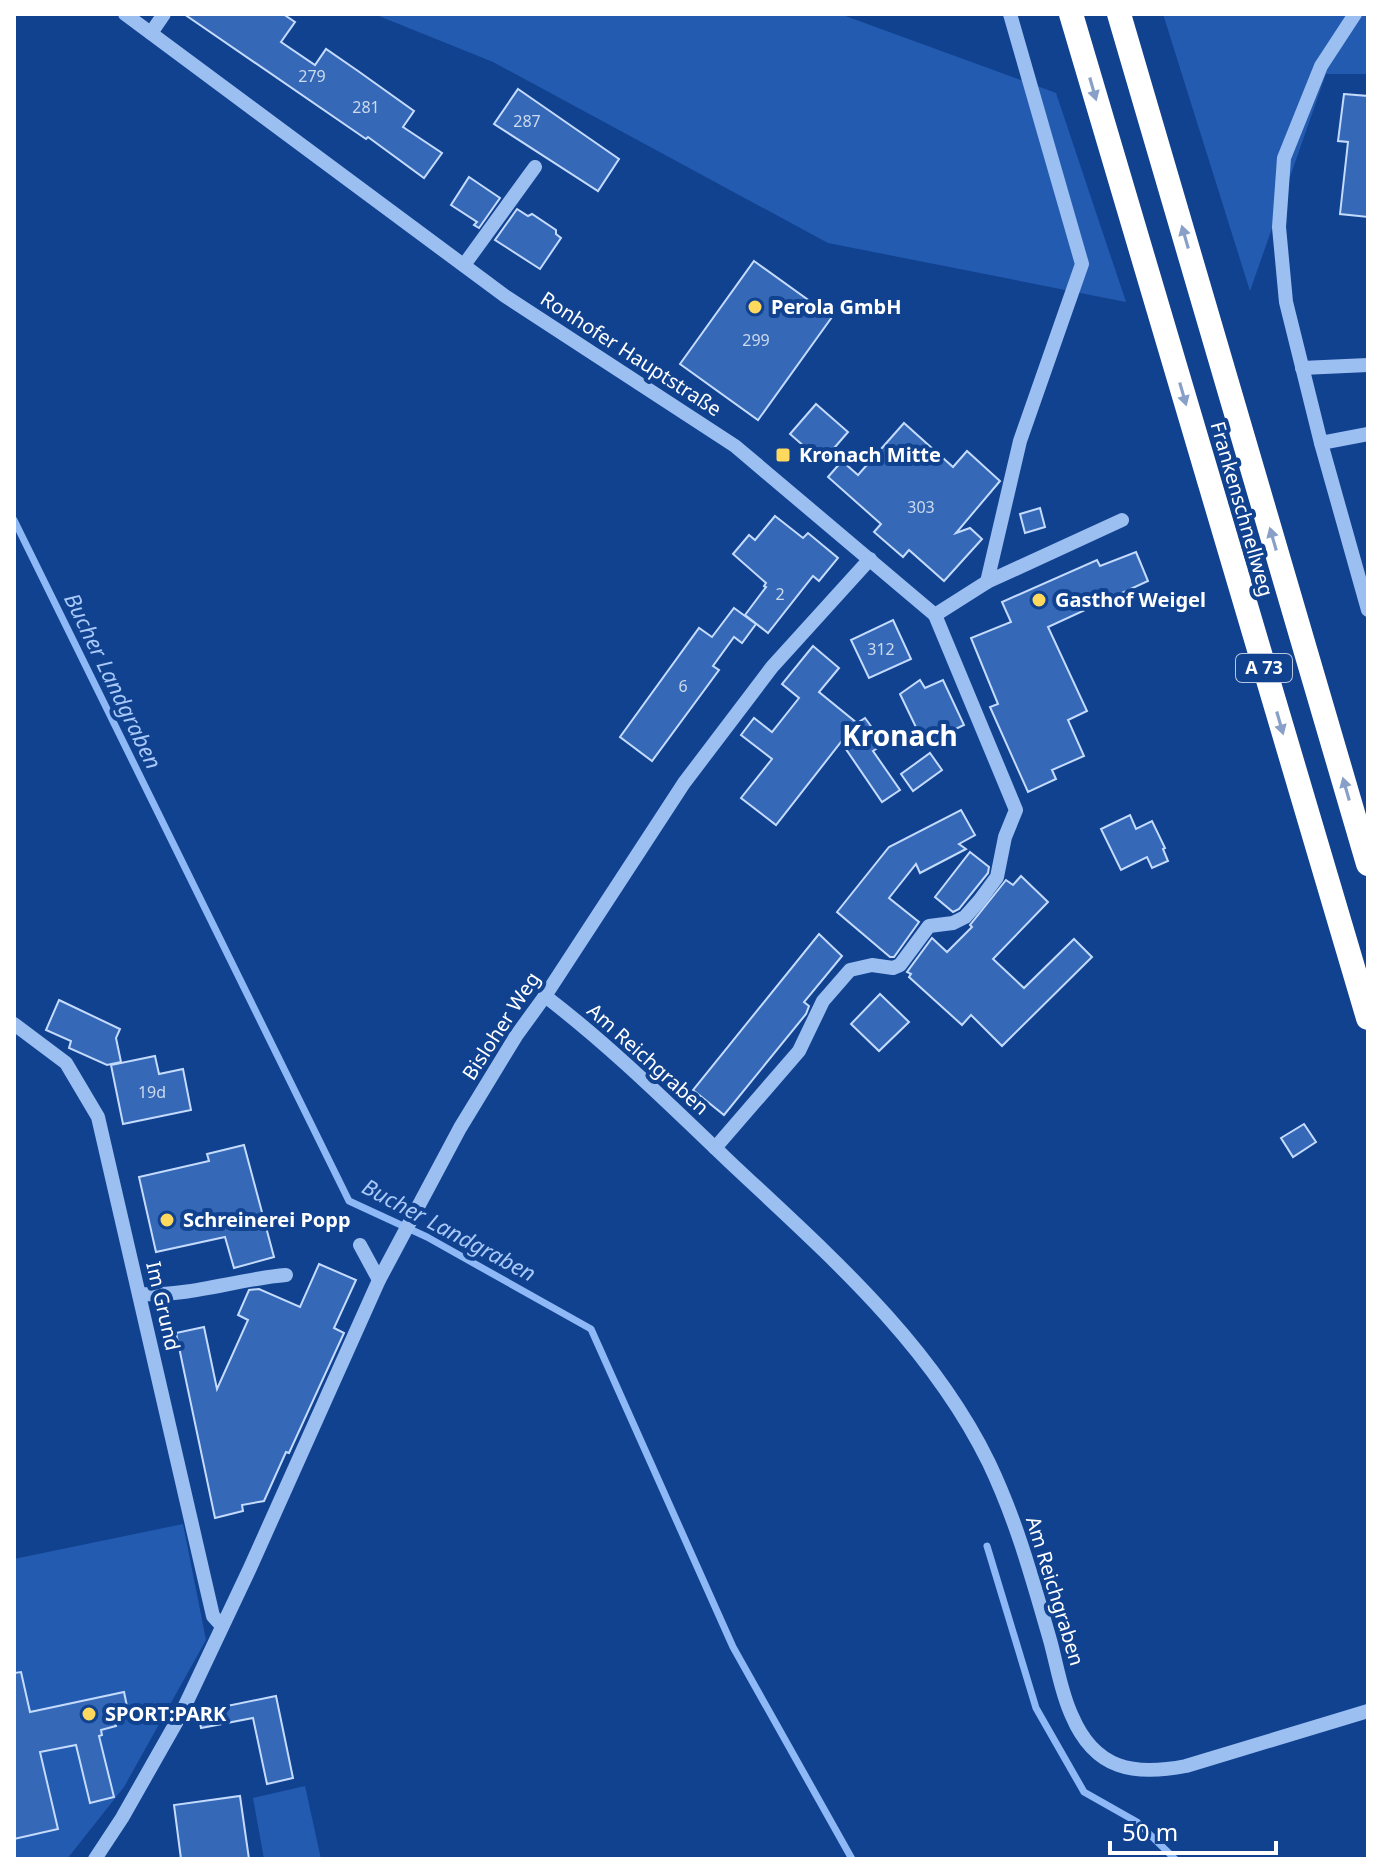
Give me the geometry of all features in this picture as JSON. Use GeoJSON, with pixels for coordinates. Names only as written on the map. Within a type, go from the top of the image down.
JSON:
{"type":"FeatureCollection","features":[{"type":"Feature","properties":{"kind":"highway","name":"Frankenschnellweg"},"geometry":{"type":"LineString","coordinates":[[1071,14],[1368,1018]]}},
{"type":"Feature","properties":{"kind":"highway","name":"Frankenschnellweg"},"geometry":{"type":"LineString","coordinates":[[1119,14],[1368,864]]}},
{"type":"Feature","properties":{"kind":"street","name":"Ronhofer Hauptstraße"},"geometry":{"type":"LineString","coordinates":[[125,14],[505,296],[735,446],[935,615],[1016,810],[1005,837],[997,877],[965,917],[953,923],[929,926],[900,965],[893,968],[872,965],[850,970],[823,1001],[799,1051],[715,1148]]}},
{"type":"Feature","properties":{"kind":"street"},"geometry":{"type":"LineString","coordinates":[[151,33],[164,14]]}},
{"type":"Feature","properties":{"kind":"street"},"geometry":{"type":"LineString","coordinates":[[987,582],[1020,441],[1082,264],[1010,14]]}},
{"type":"Feature","properties":{"kind":"street"},"geometry":{"type":"LineString","coordinates":[[1355,14],[1321,66],[1284,158],[1279,227],[1284,287],[1302,368],[1368,610]]}},
{"type":"Feature","properties":{"kind":"street"},"geometry":{"type":"LineString","coordinates":[[464,265],[535,167]]}},
{"type":"Feature","properties":{"kind":"street"},"geometry":{"type":"LineString","coordinates":[[1302,368],[1368,365]]}},
{"type":"Feature","properties":{"kind":"street"},"geometry":{"type":"LineString","coordinates":[[1321,443],[1368,434]]}},
{"type":"Feature","properties":{"kind":"street"},"geometry":{"type":"LineString","coordinates":[[935,615],[987,582],[1122,520]]}},
{"type":"Feature","properties":{"kind":"street","name":"Bisloher Weg"},"geometry":{"type":"LineString","coordinates":[[95,1859],[181,1714],[379,1280],[460,1128],[508,1049],[684,783],[772,667],[870,559]]}},
{"type":"Feature","properties":{"kind":"street","name":"Am Reichgraben"},"geometry":{"type":"LineString","coordinates":[[545,996],[594,1034],[840,1266],[932,1368],[988,1460],[1018,1528],[1072,1716],[1094,1751],[1125,1769],[1157,1772],[1368,1711]]}},
{"type":"Feature","properties":{"kind":"street","name":"Im Grund"},"geometry":{"type":"LineString","coordinates":[[14,1024],[66,1063],[98,1117],[213,1616],[222,1626]]}},
{"type":"Feature","properties":{"kind":"street"},"geometry":{"type":"LineString","coordinates":[[360,1245],[379,1280]]}},
{"type":"Feature","properties":{"kind":"street"},"geometry":{"type":"LineString","coordinates":[[139,1294],[161,1296],[286,1275]]}},
{"type":"Feature","properties":{"kind":"shaded area"},"geometry":{"type":"Polygon","coordinates":[[[374,14],[840,14],[1056,93],[1126,302],[828,243],[493,62],[374,14]]]}},
{"type":"Feature","properties":{"kind":"shaded area"},"geometry":{"type":"Polygon","coordinates":[[[1163,14],[1368,14],[1368,74],[1326,74],[1250,291],[1163,14]]]}},
{"type":"Feature","properties":{"kind":"shaded area","name":"SPORT:PARK"},"geometry":{"type":"Polygon","coordinates":[[[183,1524],[206,1640],[124,1787],[67,1859],[14,1859],[14,1559],[183,1524]]]}},
{"type":"Feature","properties":{"kind":"shaded area"},"geometry":{"type":"Polygon","coordinates":[[[305,1786],[321,1859],[264,1859],[253,1798],[305,1786]]]}},
{"type":"Feature","properties":{"kind":"building"},"geometry":{"type":"Polygon","coordinates":[[[184,14],[283,14],[295,22],[281,42],[315,65],[326,49],[358,71],[414,111],[403,127],[442,153],[424,178],[184,14]]]}},
{"type":"Feature","properties":{"kind":"building"},"geometry":{"type":"Polygon","coordinates":[[[518,89],[619,159],[598,191],[494,124],[518,89]]]}},
{"type":"Feature","properties":{"kind":"building"},"geometry":{"type":"Polygon","coordinates":[[[1344,94],[1368,96],[1368,217],[1340,214],[1348,142],[1338,141],[1344,94]]]}},
{"type":"Feature","properties":{"kind":"building"},"geometry":{"type":"Polygon","coordinates":[[[469,177],[500,198],[479,228],[474,225],[477,222],[451,205],[469,177]]]}},
{"type":"Feature","properties":{"kind":"building"},"geometry":{"type":"Polygon","coordinates":[[[517,209],[528,216],[532,214],[556,230],[561,238],[540,269],[495,240],[517,209]]]}},
{"type":"Feature","properties":{"kind":"building"},"geometry":{"type":"Polygon","coordinates":[[[754,261],[832,317],[758,420],[680,364],[754,261]]]}},
{"type":"Feature","properties":{"kind":"building"},"geometry":{"type":"Polygon","coordinates":[[[816,404],[848,432],[822,462],[790,434],[816,404]]]}},
{"type":"Feature","properties":{"kind":"building"},"geometry":{"type":"Polygon","coordinates":[[[904,423],[953,467],[967,451],[1000,481],[956,533],[970,528],[982,539],[944,581],[909,550],[903,557],[874,532],[881,524],[828,477],[842,461],[858,475],[904,423]]]}},
{"type":"Feature","properties":{"kind":"building"},"geometry":{"type":"Polygon","coordinates":[[[1040,508],[1045,527],[1025,533],[1020,514],[1040,508]]]}},
{"type":"Feature","properties":{"kind":"building"},"geometry":{"type":"Polygon","coordinates":[[[775,516],[803,538],[808,533],[838,558],[819,581],[813,576],[768,633],[745,615],[766,583],[733,554],[749,535],[755,540],[775,516]]]}},
{"type":"Feature","properties":{"kind":"building"},"geometry":{"type":"Polygon","coordinates":[[[1136,552],[1148,581],[1048,627],[1087,711],[1068,720],[1084,756],[1052,770],[1056,779],[1028,792],[990,707],[998,704],[971,638],[1011,622],[1002,602],[1097,560],[1100,566],[1136,552]]]}},
{"type":"Feature","properties":{"kind":"building"},"geometry":{"type":"Polygon","coordinates":[[[734,608],[756,624],[742,643],[734,637],[713,666],[719,670],[652,761],[620,737],[699,628],[712,637],[734,608]]]}},
{"type":"Feature","properties":{"kind":"building"},"geometry":{"type":"Polygon","coordinates":[[[893,620],[911,659],[869,678],[851,640],[893,620]]]}},
{"type":"Feature","properties":{"kind":"building"},"geometry":{"type":"Polygon","coordinates":[[[813,646],[839,668],[819,692],[857,723],[865,718],[884,744],[873,751],[900,790],[882,802],[841,742],[776,825],[741,798],[772,759],[741,735],[754,718],[772,732],[799,698],[782,684],[813,646]]]}},
{"type":"Feature","properties":{"kind":"building"},"geometry":{"type":"Polygon","coordinates":[[[920,680],[925,688],[943,680],[964,725],[924,744],[900,694],[920,680]]]}},
{"type":"Feature","properties":{"kind":"building"},"geometry":{"type":"Polygon","coordinates":[[[930,753],[942,770],[913,791],[901,774],[930,753]]]}},
{"type":"Feature","properties":{"kind":"building"},"geometry":{"type":"Polygon","coordinates":[[[961,810],[975,835],[959,844],[966,849],[920,873],[916,864],[889,898],[919,922],[894,957],[890,957],[837,912],[889,847],[961,810]]]}},
{"type":"Feature","properties":{"kind":"building"},"geometry":{"type":"Polygon","coordinates":[[[1130,815],[1136,829],[1152,821],[1168,861],[1152,868],[1147,857],[1121,870],[1101,829],[1130,815]]]}},
{"type":"Feature","properties":{"kind":"building"},"geometry":{"type":"Polygon","coordinates":[[[970,852],[989,867],[988,873],[959,909],[953,912],[935,897],[970,852]]]}},
{"type":"Feature","properties":{"kind":"building"},"geometry":{"type":"Polygon","coordinates":[[[1021,876],[1048,902],[993,959],[1024,988],[1074,939],[1092,957],[1002,1046],[971,1015],[962,1025],[907,972],[932,938],[947,952],[972,927],[970,925],[1006,880],[1013,885],[1021,876]]]}},
{"type":"Feature","properties":{"kind":"building"},"geometry":{"type":"Polygon","coordinates":[[[819,934],[842,956],[804,1002],[809,1006],[806,1014],[724,1115],[693,1090],[819,934]]]}},
{"type":"Feature","properties":{"kind":"building"},"geometry":{"type":"Polygon","coordinates":[[[880,994],[909,1022],[879,1051],[851,1024],[880,994]]]}},
{"type":"Feature","properties":{"kind":"building"},"geometry":{"type":"Polygon","coordinates":[[[59,1000],[120,1029],[116,1038],[121,1062],[107,1065],[69,1048],[71,1041],[46,1030],[59,1000]]]}},
{"type":"Feature","properties":{"kind":"building"},"geometry":{"type":"Polygon","coordinates":[[[155,1056],[159,1074],[183,1069],[191,1110],[123,1124],[111,1065],[155,1056]]]}},
{"type":"Feature","properties":{"kind":"building"},"geometry":{"type":"Polygon","coordinates":[[[1304,1124],[1316,1142],[1293,1157],[1281,1138],[1304,1124]]]}},
{"type":"Feature","properties":{"kind":"building"},"geometry":{"type":"Polygon","coordinates":[[[244,1145],[274,1257],[234,1268],[225,1237],[156,1252],[139,1177],[209,1161],[207,1154],[244,1145]]]}},
{"type":"Feature","properties":{"kind":"building"},"geometry":{"type":"Polygon","coordinates":[[[319,1264],[356,1280],[334,1328],[344,1333],[264,1501],[242,1505],[243,1511],[215,1518],[176,1333],[204,1327],[217,1389],[248,1320],[238,1315],[249,1290],[259,1289],[300,1307],[319,1264]]]}},
{"type":"Feature","properties":{"kind":"building"},"geometry":{"type":"Polygon","coordinates":[[[21,1672],[30,1712],[124,1692],[128,1711],[114,1714],[116,1726],[101,1730],[102,1735],[99,1736],[114,1797],[90,1803],[76,1745],[40,1752],[58,1829],[14,1839],[14,1673],[21,1672]]]}},
{"type":"Feature","properties":{"kind":"building"},"geometry":{"type":"Polygon","coordinates":[[[276,1696],[293,1778],[267,1784],[253,1718],[201,1728],[198,1712],[276,1696]]]}},
{"type":"Feature","properties":{"kind":"building"},"geometry":{"type":"Polygon","coordinates":[[[240,1796],[249,1859],[181,1859],[174,1805],[240,1796]]]}},
{"type":"Feature","properties":{"kind":"waterway","name":"Bucher Landgraben"},"geometry":{"type":"LineString","coordinates":[[14,520],[349,1201],[427,1237],[591,1329],[733,1647],[852,1859]]}},
{"type":"Feature","properties":{"kind":"waterway"},"geometry":{"type":"LineString","coordinates":[[987,1546],[1036,1708],[1084,1792],[1137,1822],[1175,1859]]}},
{"type":"Feature","properties":{"kind":"place","name":"Perola GmbH"},"geometry":{"type":"Point","coordinates":[755,307]}},
{"type":"Feature","properties":{"kind":"place","name":"Kronach Mitte"},"geometry":{"type":"Point","coordinates":[783,455]}},
{"type":"Feature","properties":{"kind":"place","name":"Gasthof Weigel"},"geometry":{"type":"Point","coordinates":[1039,600]}},
{"type":"Feature","properties":{"kind":"place","name":"Schreinerei Popp"},"geometry":{"type":"Point","coordinates":[167,1220]}},
{"type":"Feature","properties":{"kind":"place","name":"SPORT:PARK"},"geometry":{"type":"Point","coordinates":[89,1714]}},
{"type":"Feature","properties":{"kind":"district","name":"Kronach"},"geometry":{"type":"Point","coordinates":[900,736]}}]}
